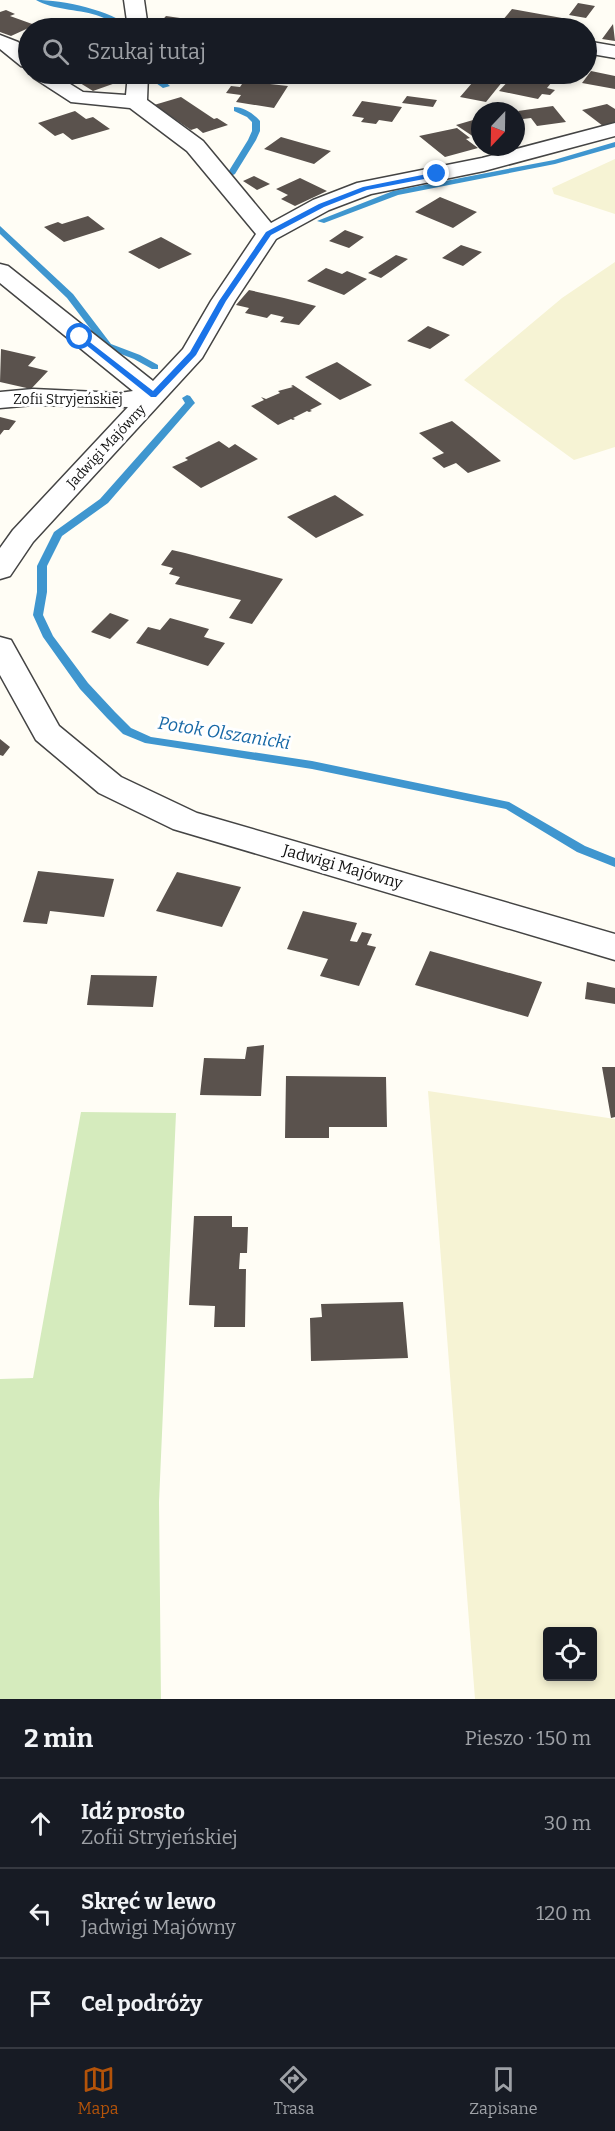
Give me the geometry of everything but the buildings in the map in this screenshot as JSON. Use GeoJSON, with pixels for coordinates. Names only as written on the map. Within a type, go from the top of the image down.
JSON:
{"type":"FeatureCollection","features":[{"type":"Feature","properties":{"kind":"street"},"geometry":{"type":"LineString","coordinates":[[134,0],[137,18]]}},
{"type":"Feature","properties":{"kind":"street"},"geometry":{"type":"LineString","coordinates":[[0,41],[18,53]]}},
{"type":"Feature","properties":{"kind":"street"},"geometry":{"type":"LineString","coordinates":[[597,49],[615,52]]}},
{"type":"Feature","properties":{"kind":"street"},"geometry":{"type":"LineString","coordinates":[[56,84],[78,98],[136,102],[195,146],[268,234]]}},
{"type":"Feature","properties":{"kind":"street"},"geometry":{"type":"LineString","coordinates":[[136,102],[137,84]]}},
{"type":"Feature","properties":{"kind":"street","name":"Jadwigi Majówny"},"geometry":{"type":"LineString","coordinates":[[0,570],[23,536],[193,353],[223,301],[268,234],[321,205],[365,188],[484,164],[615,129]]}},
{"type":"Feature","properties":{"kind":"street","name":"Zofii Stryjeńskiej"},"geometry":{"type":"LineString","coordinates":[[0,271],[153,395]]}},
{"type":"Feature","properties":{"kind":"street","name":"Zofii Stryjeńskiej"},"geometry":{"type":"LineString","coordinates":[[0,400],[33,397],[120,401],[153,395]]}},
{"type":"Feature","properties":{"kind":"street","name":"Jadwigi Majówny"},"geometry":{"type":"LineString","coordinates":[[0,647],[47,733],[110,785],[185,821],[615,946]]}},
{"type":"Feature","properties":{"kind":"shaded area"},"geometry":{"type":"Polygon","coordinates":[[[615,159],[615,214],[554,194],[552,188],[615,159]]]}},
{"type":"Feature","properties":{"kind":"shaded area"},"geometry":{"type":"Polygon","coordinates":[[[615,262],[615,447],[574,460],[464,380],[562,298],[615,262]]]}},
{"type":"Feature","properties":{"kind":"shaded area"},"geometry":{"type":"Polygon","coordinates":[[[428,1091],[615,1119],[615,1699],[475,1699],[428,1091]]]}},
{"type":"Feature","properties":{"kind":"green space"},"geometry":{"type":"Polygon","coordinates":[[[81,1112],[176,1113],[159,1502],[161,1699],[0,1699],[0,1379],[33,1378],[81,1112]]]}},
{"type":"Feature","properties":{"kind":"waterway"},"geometry":{"type":"LineString","coordinates":[[40,0],[96,12],[111,18]]}},
{"type":"Feature","properties":{"kind":"waterway"},"geometry":{"type":"LineString","coordinates":[[231,174],[256,131],[256,121],[250,115],[237,109]]}},
{"type":"Feature","properties":{"kind":"waterway"},"geometry":{"type":"LineString","coordinates":[[321,221],[396,193],[555,162],[615,144]]}},
{"type":"Feature","properties":{"kind":"waterway","name":"Potok Olszanicki"},"geometry":{"type":"LineString","coordinates":[[0,229],[70,296],[108,346],[155,367]]}},
{"type":"Feature","properties":{"kind":"waterway","name":"Potok Olszanicki"},"geometry":{"type":"LineString","coordinates":[[187,398],[190,403],[104,501],[58,534],[42,566],[42,592],[38,615],[48,637],[84,686],[127,731],[149,740],[312,765],[509,806],[581,849],[615,863]]}},
{"type":"Feature","properties":{"kind":"route"},"geometry":{"type":"LineString","coordinates":[[80,337],[153,395],[193,353],[223,301],[268,234],[321,205],[365,188],[437,174]]}}]}
